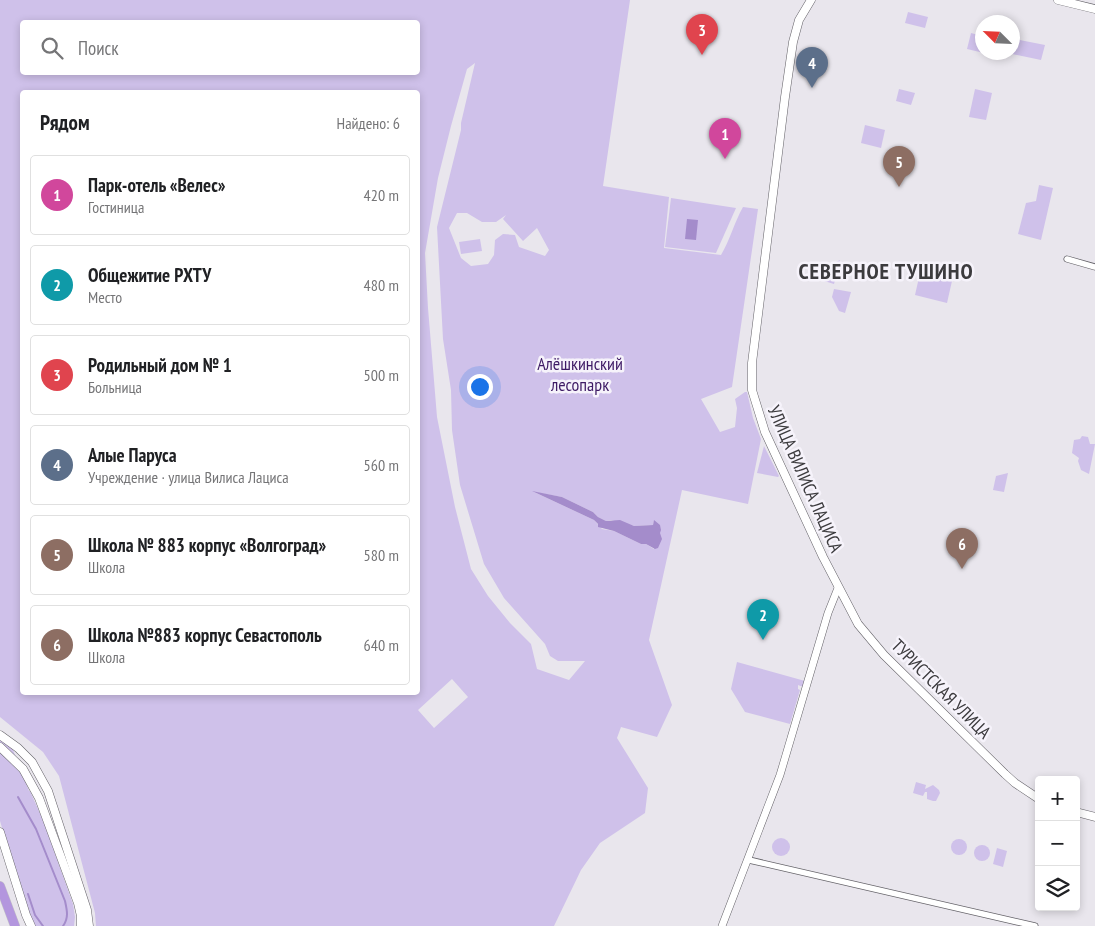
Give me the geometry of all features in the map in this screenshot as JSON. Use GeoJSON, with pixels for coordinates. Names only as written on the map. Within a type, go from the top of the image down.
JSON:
{"type":"FeatureCollection","features":[{"type":"Feature","properties":{"kind":"highway"},"geometry":{"type":"LineString","coordinates":[[0,886],[15,926]]}},
{"type":"Feature","properties":{"kind":"main road","name":"УЛИЦА ВИЛИСА ЛАЦИСА"},"geometry":{"type":"LineString","coordinates":[[811,0],[801,16],[796,29],[786,91],[753,348],[752,383],[757,409],[765,432],[838,588]]}},
{"type":"Feature","properties":{"kind":"main road"},"geometry":{"type":"LineString","coordinates":[[1058,0],[1095,9]]}},
{"type":"Feature","properties":{"kind":"main road","name":"ТУРИСТСКАЯ УЛИЦА"},"geometry":{"type":"LineString","coordinates":[[838,588],[858,624],[884,654],[1010,778],[1035,796]]}},
{"type":"Feature","properties":{"kind":"main road"},"geometry":{"type":"LineString","coordinates":[[0,735],[18,748],[32,762],[45,784],[88,910],[85,926]]}},
{"type":"Feature","properties":{"kind":"main road"},"geometry":{"type":"LineString","coordinates":[[0,747],[23,769],[34,789],[70,876],[85,926]]}},
{"type":"Feature","properties":{"kind":"main road"},"geometry":{"type":"LineString","coordinates":[[1080,813],[1095,817]]}},
{"type":"Feature","properties":{"kind":"main road"},"geometry":{"type":"LineString","coordinates":[[0,832],[31,926]]}},
{"type":"Feature","properties":{"kind":"street"},"geometry":{"type":"LineString","coordinates":[[1067,259],[1095,267]]}},
{"type":"Feature","properties":{"kind":"street"},"geometry":{"type":"LineString","coordinates":[[722,926],[749,860],[780,775],[828,612],[838,588]]}},
{"type":"Feature","properties":{"kind":"street"},"geometry":{"type":"LineString","coordinates":[[749,860],[1035,926]]}},
{"type":"Feature","properties":{"kind":"green space","name":"Алёшкинский лесопарк"},"geometry":{"type":"Polygon","coordinates":[[[0,0],[630,0],[603,186],[669,197],[664,248],[721,255],[743,207],[758,209],[732,387],[701,399],[720,432],[735,427],[737,408],[735,399],[747,392],[753,418],[761,439],[748,504],[682,490],[649,640],[672,705],[657,737],[621,727],[617,738],[648,788],[645,813],[600,843],[581,870],[554,926],[96,926],[95,913],[59,776],[43,752],[0,717],[0,0]],[[475,63],[467,69],[438,178],[425,253],[437,417],[455,507],[471,569],[488,596],[510,623],[531,644],[537,669],[569,680],[585,661],[558,661],[550,656],[545,644],[504,598],[484,564],[460,485],[452,430],[451,390],[443,339],[437,227],[475,63]],[[457,213],[449,228],[461,258],[471,266],[488,264],[494,255],[495,240],[503,234],[515,235],[519,247],[545,256],[549,250],[537,228],[523,241],[503,219],[506,215],[496,222],[482,222],[467,213],[457,213]],[[534,492],[594,520],[602,529],[614,531],[654,549],[657,524],[654,521],[653,525],[634,526],[611,520],[606,521],[593,512],[562,497],[534,492]],[[452,679],[418,710],[434,728],[468,697],[452,679]]]}},
{"type":"Feature","properties":{"kind":"green space"},"geometry":{"type":"Polygon","coordinates":[[[908,12],[928,17],[925,28],[905,23],[908,12]]]}},
{"type":"Feature","properties":{"kind":"green space"},"geometry":{"type":"Polygon","coordinates":[[[971,33],[975,34],[975,51],[967,49],[971,33]]]}},
{"type":"Feature","properties":{"kind":"green space"},"geometry":{"type":"Polygon","coordinates":[[[1020,40],[1045,45],[1041,60],[1020,56],[1020,40]]]}},
{"type":"Feature","properties":{"kind":"green space"},"geometry":{"type":"Polygon","coordinates":[[[899,89],[915,93],[911,105],[896,101],[899,89]]]}},
{"type":"Feature","properties":{"kind":"green space"},"geometry":{"type":"Polygon","coordinates":[[[975,89],[992,93],[986,120],[969,117],[975,89]]]}},
{"type":"Feature","properties":{"kind":"green space"},"geometry":{"type":"Polygon","coordinates":[[[865,125],[885,130],[881,148],[861,143],[865,125]]]}},
{"type":"Feature","properties":{"kind":"green space"},"geometry":{"type":"Polygon","coordinates":[[[1039,185],[1053,188],[1041,240],[1018,234],[1026,203],[1036,201],[1039,185]]]}},
{"type":"Feature","properties":{"kind":"green space"},"geometry":{"type":"Polygon","coordinates":[[[671,198],[736,208],[716,253],[665,247],[671,198]]]}},
{"type":"Feature","properties":{"kind":"green space"},"geometry":{"type":"Polygon","coordinates":[[[480,239],[482,251],[461,254],[459,242],[480,239]]]}},
{"type":"Feature","properties":{"kind":"green space"},"geometry":{"type":"Polygon","coordinates":[[[840,260],[834,284],[821,280],[824,268],[840,260]]]}},
{"type":"Feature","properties":{"kind":"green space"},"geometry":{"type":"Polygon","coordinates":[[[920,273],[952,281],[947,303],[915,295],[920,273]]]}},
{"type":"Feature","properties":{"kind":"green space"},"geometry":{"type":"Polygon","coordinates":[[[834,289],[851,292],[845,313],[839,311],[832,297],[834,289]]]}},
{"type":"Feature","properties":{"kind":"green space"},"geometry":{"type":"Polygon","coordinates":[[[1082,436],[1088,437],[1090,444],[1095,444],[1089,474],[1081,470],[1079,458],[1072,453],[1074,440],[1080,439],[1082,436]]]}},
{"type":"Feature","properties":{"kind":"green space"},"geometry":{"type":"Polygon","coordinates":[[[764,446],[779,476],[778,477],[757,473],[764,446]]]}},
{"type":"Feature","properties":{"kind":"green space"},"geometry":{"type":"Polygon","coordinates":[[[1008,473],[1004,492],[993,490],[996,476],[1008,473]]]}},
{"type":"Feature","properties":{"kind":"green space"},"geometry":{"type":"Polygon","coordinates":[[[737,662],[805,681],[803,687],[798,685],[800,690],[790,724],[745,712],[731,689],[737,662]]]}},
{"type":"Feature","properties":{"kind":"green space"},"geometry":{"type":"Polygon","coordinates":[[[0,733],[8,737],[29,791],[43,820],[73,904],[74,926],[35,926],[28,914],[0,821],[0,733]]]}},
{"type":"Feature","properties":{"kind":"green space"},"geometry":{"type":"Polygon","coordinates":[[[916,782],[926,785],[925,789],[933,785],[939,790],[940,793],[936,801],[927,799],[927,792],[923,796],[913,793],[916,782]]]}},
{"type":"Feature","properties":{"kind":"green space"},"geometry":{"type":"Polygon","coordinates":[[[781,838],[787,841],[790,847],[787,853],[781,856],[775,853],[772,847],[775,841],[781,838]]]}},
{"type":"Feature","properties":{"kind":"green space"},"geometry":{"type":"Polygon","coordinates":[[[959,839],[965,841],[967,847],[965,853],[959,855],[953,853],[951,847],[953,841],[959,839]]]}},
{"type":"Feature","properties":{"kind":"green space"},"geometry":{"type":"Polygon","coordinates":[[[982,845],[988,847],[990,853],[988,859],[982,861],[976,859],[974,853],[976,847],[982,845]]]}},
{"type":"Feature","properties":{"kind":"green space"},"geometry":{"type":"Polygon","coordinates":[[[997,848],[1007,851],[1003,867],[993,864],[997,848]]]}},
{"type":"Feature","properties":{"kind":"shaded area"},"geometry":{"type":"Polygon","coordinates":[[[687,219],[698,220],[696,240],[685,239],[687,219]]]}},
{"type":"Feature","properties":{"kind":"shaded area"},"geometry":{"type":"Polygon","coordinates":[[[532,491],[562,497],[593,512],[606,521],[620,520],[634,526],[653,525],[654,520],[660,525],[662,539],[658,548],[655,549],[646,544],[641,544],[614,531],[598,527],[594,520],[532,491]]]}},
{"type":"Feature","properties":{"kind":"waterway"},"geometry":{"type":"LineString","coordinates":[[18,797],[36,829],[65,901],[67,917],[63,926]]}},
{"type":"Feature","properties":{"kind":"waterway"},"geometry":{"type":"LineString","coordinates":[[28,894],[35,915],[43,926]]}},
{"type":"Feature","properties":{"kind":"place","name":"Родильный дом № 1"},"geometry":{"type":"Point","coordinates":[702,55]}},
{"type":"Feature","properties":{"kind":"place","name":"Алые Паруса"},"geometry":{"type":"Point","coordinates":[812,88]}},
{"type":"Feature","properties":{"kind":"place","name":"Парк-отель «Велес»"},"geometry":{"type":"Point","coordinates":[725,159]}},
{"type":"Feature","properties":{"kind":"place","name":"Школа № 883 корпус «Волгоград»"},"geometry":{"type":"Point","coordinates":[899,187]}},
{"type":"Feature","properties":{"kind":"place","name":"Школа №883 корпус Севастополь"},"geometry":{"type":"Point","coordinates":[962,569]}},
{"type":"Feature","properties":{"kind":"place","name":"Общежитие РХТУ"},"geometry":{"type":"Point","coordinates":[763,640]}},
{"type":"Feature","properties":{"kind":"district","name":"СЕВЕРНОЕ ТУШИНО"},"geometry":{"type":"Point","coordinates":[886,271]}}]}
